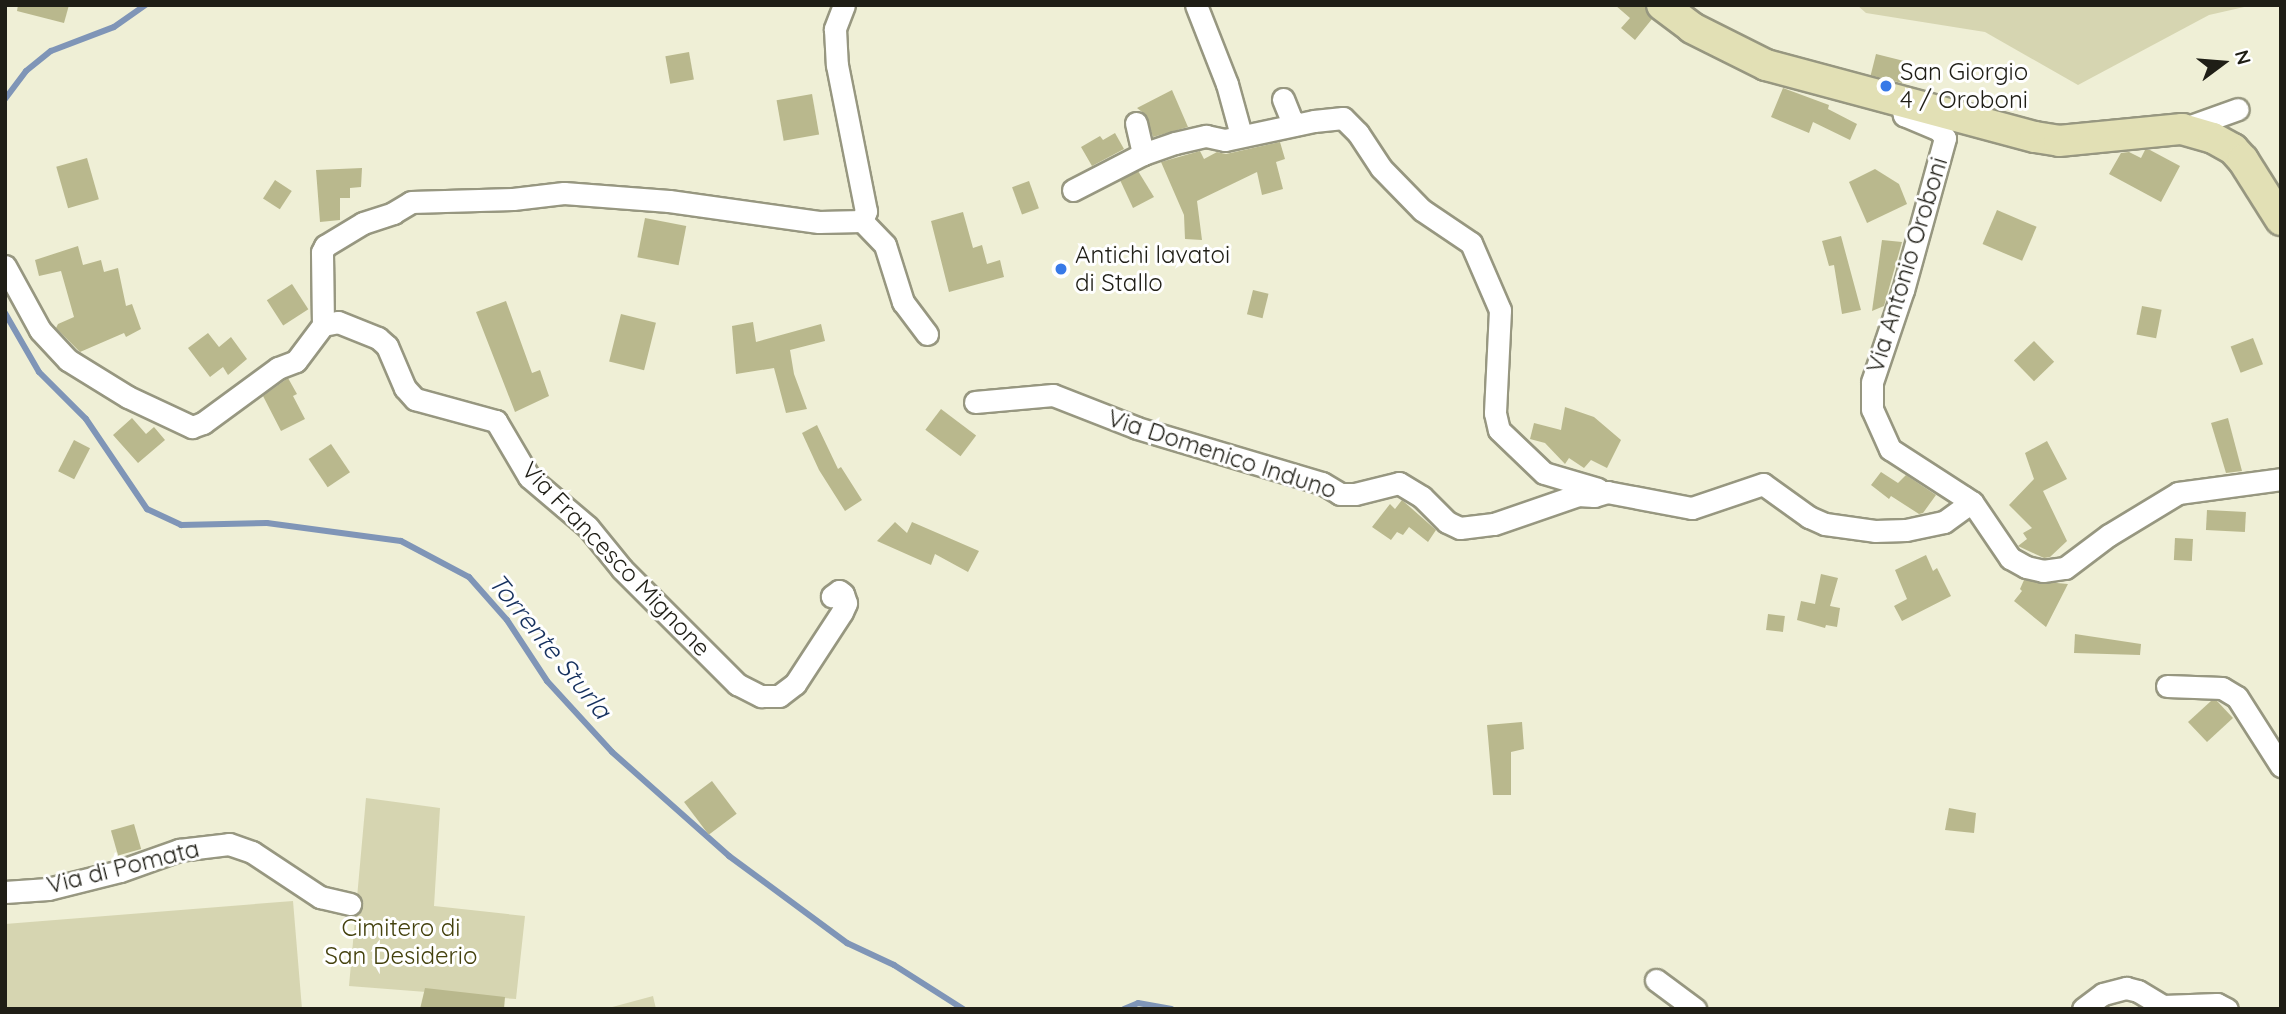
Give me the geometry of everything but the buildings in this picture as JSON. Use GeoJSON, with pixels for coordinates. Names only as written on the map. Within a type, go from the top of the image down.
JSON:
{"type":"FeatureCollection","features":[{"type":"Feature","properties":{"kind":"street"},"geometry":{"type":"LineString","coordinates":[[844,5],[835,29],[837,65],[866,211],[862,221]]}},
{"type":"Feature","properties":{"kind":"street"},"geometry":{"type":"LineString","coordinates":[[1196,5],[1227,84],[1241,135]]}},
{"type":"Feature","properties":{"kind":"street"},"geometry":{"type":"LineString","coordinates":[[1662,5],[1692,28],[1766,65],[2035,137],[2059,141],[2182,129],[2238,109]]}},
{"type":"Feature","properties":{"kind":"street"},"geometry":{"type":"LineString","coordinates":[[1283,99],[1291,119],[1297,124]]}},
{"type":"Feature","properties":{"kind":"street","name":"Via Antonio Oroboni"},"geometry":{"type":"LineString","coordinates":[[1900,100],[1904,116],[1940,130],[1945,138],[1903,290],[1874,370],[1870,396],[1876,423],[1890,449],[1964,497]]}},
{"type":"Feature","properties":{"kind":"street"},"geometry":{"type":"LineString","coordinates":[[1073,190],[1143,154],[1206,136],[1225,139],[1297,124],[1343,118],[1358,133],[1381,168],[1422,210],[1471,243],[1500,310],[1496,413],[1499,430],[1544,473],[1607,492]]}},
{"type":"Feature","properties":{"kind":"street"},"geometry":{"type":"LineString","coordinates":[[1136,123],[1143,154]]}},
{"type":"Feature","properties":{"kind":"street"},"geometry":{"type":"LineString","coordinates":[[2182,129],[2213,138],[2233,149],[2261,185],[2281,220]]}},
{"type":"Feature","properties":{"kind":"street"},"geometry":{"type":"LineString","coordinates":[[5,266],[37,333],[79,368],[192,427],[203,424],[278,368],[296,361],[323,324],[320,293],[322,252],[325,246],[363,223],[393,213],[411,202],[513,199],[564,192],[642,198],[819,222],[862,221],[885,245],[903,302],[927,334]]}},
{"type":"Feature","properties":{"kind":"street","name":"Via Francesco Mignone"},"geometry":{"type":"LineString","coordinates":[[323,324],[338,322],[378,338],[387,346],[405,388],[415,398],[496,421],[529,477],[589,527],[622,569],[737,684],[749,691],[770,697],[791,689],[846,603],[839,591],[832,596]]}},
{"type":"Feature","properties":{"kind":"street","name":"Via Domenico Induno"},"geometry":{"type":"LineString","coordinates":[[975,402],[1048,394],[1137,428],[1322,483],[1340,494],[1355,494],[1399,483],[1422,497],[1447,522],[1460,528],[1494,524],[1568,497],[1594,496],[1607,492],[1692,508],[1763,484],[1809,517],[1825,524],[1875,531],[1906,530],[1944,522],[1965,507],[1964,497]]}},
{"type":"Feature","properties":{"kind":"street"},"geometry":{"type":"LineString","coordinates":[[1964,497],[1977,509],[2010,558],[2043,571],[2065,568],[2109,535],[2178,493],[2281,479]]}},
{"type":"Feature","properties":{"kind":"street"},"geometry":{"type":"LineString","coordinates":[[2167,686],[2222,688],[2237,697],[2281,766]]}},
{"type":"Feature","properties":{"kind":"street","name":"Via di Pomata"},"geometry":{"type":"LineString","coordinates":[[5,892],[48,889],[120,870],[179,850],[229,844],[252,852],[320,897],[350,904]]}},
{"type":"Feature","properties":{"kind":"street"},"geometry":{"type":"LineString","coordinates":[[1656,981],[1695,1009]]}},
{"type":"Feature","properties":{"kind":"street"},"geometry":{"type":"LineString","coordinates":[[2083,1009],[2103,993],[2126,988],[2138,990],[2163,1006],[2217,1004],[2227,1009]]}},
{"type":"Feature","properties":{"kind":"green space"},"geometry":{"type":"Polygon","coordinates":[[[1857,5],[2253,5],[2209,15],[2078,85],[1985,32],[1866,13],[1857,5]]]}},
{"type":"Feature","properties":{"kind":"green space","name":"Cimitero di San Desiderio"},"geometry":{"type":"Polygon","coordinates":[[[366,798],[440,808],[434,906],[525,916],[516,999],[349,986],[366,798]]]}},
{"type":"Feature","properties":{"kind":"green space"},"geometry":{"type":"Polygon","coordinates":[[[293,901],[302,1009],[5,1009],[5,924],[293,901]]]}},
{"type":"Feature","properties":{"kind":"green space"},"geometry":{"type":"Polygon","coordinates":[[[653,996],[656,1009],[605,1009],[653,996]]]}},
{"type":"Feature","properties":{"kind":"waterway"},"geometry":{"type":"LineString","coordinates":[[5,99],[26,71],[51,51],[114,27],[146,5]]}},
{"type":"Feature","properties":{"kind":"waterway","name":"Torrente Sturla"},"geometry":{"type":"LineString","coordinates":[[5,313],[39,372],[86,419],[147,509],[181,525],[267,523],[401,541],[469,577],[507,620],[547,681],[612,752],[729,856],[847,943],[894,965],[963,1009]]}},
{"type":"Feature","properties":{"kind":"waterway","name":"Torrente Sturla"},"geometry":{"type":"LineString","coordinates":[[1124,1009],[1138,1003],[1171,1009]]}},
{"type":"Feature","properties":{"kind":"place","name":"San Giorgio 4 / Oroboni"},"geometry":{"type":"Point","coordinates":[1886,86]}},
{"type":"Feature","properties":{"kind":"place","name":"Antichi lavatoi di Stallo"},"geometry":{"type":"Point","coordinates":[1061,269]}}]}
